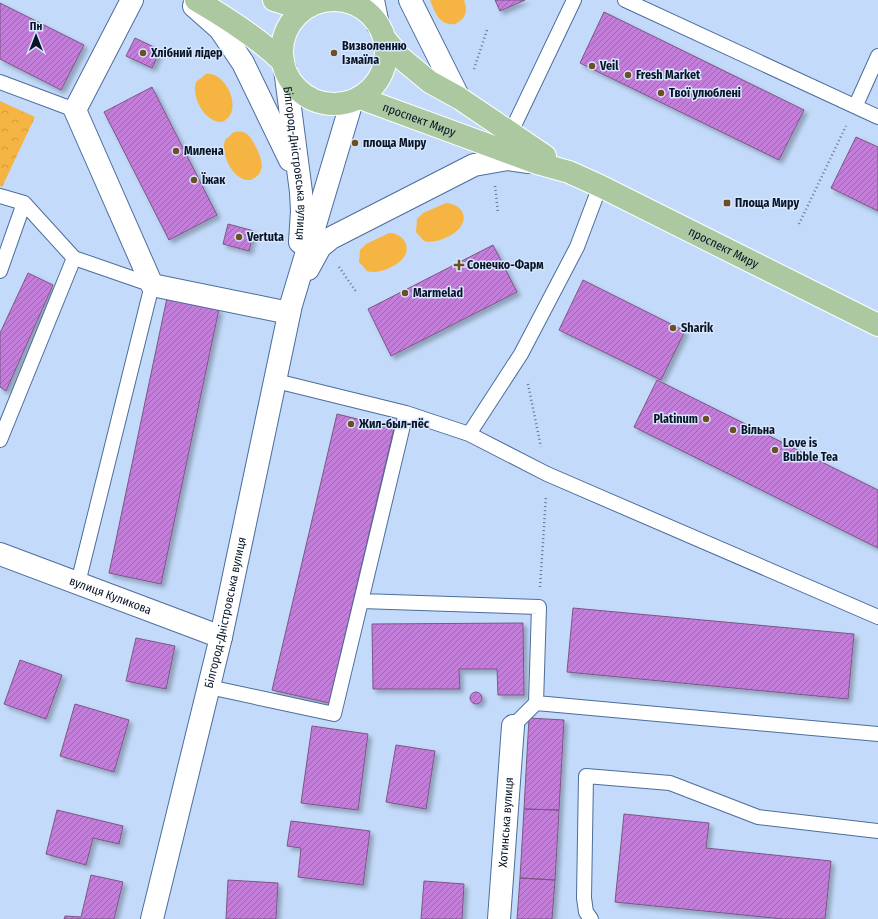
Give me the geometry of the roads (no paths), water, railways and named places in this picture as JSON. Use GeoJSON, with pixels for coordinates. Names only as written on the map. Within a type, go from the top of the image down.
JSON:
{"type":"FeatureCollection","features":[{"type":"Feature","properties":{"kind":"main road"},"geometry":{"type":"LineString","coordinates":[[132,0],[75,110],[152,285],[290,309],[320,247],[338,234],[474,165],[508,159],[537,163]]}},
{"type":"Feature","properties":{"kind":"main road"},"geometry":{"type":"LineString","coordinates":[[187,0],[220,29],[243,63],[298,178]]}},
{"type":"Feature","properties":{"kind":"main road"},"geometry":{"type":"LineString","coordinates":[[196,0],[243,29],[268,48],[284,66],[296,89],[315,101],[330,104],[356,99],[372,88],[384,69],[386,54],[382,32],[373,0]]}},
{"type":"Feature","properties":{"kind":"main road"},"geometry":{"type":"LineString","coordinates":[[274,0],[293,6],[326,1],[349,2],[363,9],[382,32]]}},
{"type":"Feature","properties":{"kind":"main road"},"geometry":{"type":"LineString","coordinates":[[410,0],[459,98]]}},
{"type":"Feature","properties":{"kind":"main road"},"geometry":{"type":"LineString","coordinates":[[284,66],[282,46],[286,31],[295,18],[310,4]]}},
{"type":"Feature","properties":{"kind":"main road","name":"проспект Миру"},"geometry":{"type":"LineString","coordinates":[[382,32],[401,58],[430,82],[459,98],[510,134],[569,172],[600,186],[878,325]]}},
{"type":"Feature","properties":{"kind":"main road","name":"Білгород-Дністровська вулиця"},"geometry":{"type":"LineString","coordinates":[[152,919],[221,637],[290,309],[301,234],[302,211],[284,66]]}},
{"type":"Feature","properties":{"kind":"main road","name":"Білгород-Дністровська вулиця"},"geometry":{"type":"LineString","coordinates":[[290,309],[356,99]]}},
{"type":"Feature","properties":{"kind":"main road","name":"проспект Миру"},"geometry":{"type":"LineString","coordinates":[[356,99],[537,163],[569,172]]}},
{"type":"Feature","properties":{"kind":"main road","name":"вулиця Куликова"},"geometry":{"type":"LineString","coordinates":[[0,554],[221,637]]}},
{"type":"Feature","properties":{"kind":"main road","name":"Хотинська вулиця"},"geometry":{"type":"LineString","coordinates":[[499,919],[513,726]]}},
{"type":"Feature","properties":{"kind":"lane"},"geometry":{"type":"LineString","coordinates":[[510,134],[574,0]]}},
{"type":"Feature","properties":{"kind":"lane"},"geometry":{"type":"LineString","coordinates":[[625,0],[856,105],[878,117]]}},
{"type":"Feature","properties":{"kind":"lane"},"geometry":{"type":"LineString","coordinates":[[856,105],[878,56]]}},
{"type":"Feature","properties":{"kind":"lane"},"geometry":{"type":"LineString","coordinates":[[0,82],[75,110]]}},
{"type":"Feature","properties":{"kind":"lane"},"geometry":{"type":"LineString","coordinates":[[469,434],[521,354],[577,247],[600,186]]}},
{"type":"Feature","properties":{"kind":"lane"},"geometry":{"type":"LineString","coordinates":[[0,196],[24,203],[74,258],[152,285],[78,584]]}},
{"type":"Feature","properties":{"kind":"lane"},"geometry":{"type":"LineString","coordinates":[[0,271],[24,203]]}},
{"type":"Feature","properties":{"kind":"lane"},"geometry":{"type":"LineString","coordinates":[[0,440],[74,258]]}},
{"type":"Feature","properties":{"kind":"lane"},"geometry":{"type":"LineString","coordinates":[[276,380],[406,413],[469,434],[547,474],[878,617]]}},
{"type":"Feature","properties":{"kind":"lane"},"geometry":{"type":"LineString","coordinates":[[209,687],[334,714],[406,413]]}},
{"type":"Feature","properties":{"kind":"lane"},"geometry":{"type":"LineString","coordinates":[[362,601],[539,607],[536,703],[513,726]]}},
{"type":"Feature","properties":{"kind":"lane"},"geometry":{"type":"LineString","coordinates":[[536,703],[878,734]]}},
{"type":"Feature","properties":{"kind":"lane"},"geometry":{"type":"LineString","coordinates":[[591,919],[586,912],[584,898],[586,776],[670,783],[758,816],[878,831]]}},
{"type":"Feature","properties":{"kind":"place","name":"Хлібний лідер"},"geometry":{"type":"Point","coordinates":[143,53]}},
{"type":"Feature","properties":{"kind":"place","name":"Визволенню Ізмаїла"},"geometry":{"type":"Point","coordinates":[334,53]}},
{"type":"Feature","properties":{"kind":"place","name":"Veil"},"geometry":{"type":"Point","coordinates":[592,66]}},
{"type":"Feature","properties":{"kind":"place","name":"Fresh Market"},"geometry":{"type":"Point","coordinates":[628,75]}},
{"type":"Feature","properties":{"kind":"place","name":"Твої улюблені"},"geometry":{"type":"Point","coordinates":[661,93]}},
{"type":"Feature","properties":{"kind":"place","name":"площа Миру"},"geometry":{"type":"Point","coordinates":[355,143]}},
{"type":"Feature","properties":{"kind":"place","name":"Милена"},"geometry":{"type":"Point","coordinates":[176,151]}},
{"type":"Feature","properties":{"kind":"place","name":"Їжак"},"geometry":{"type":"Point","coordinates":[194,180]}},
{"type":"Feature","properties":{"kind":"place","name":"Площа Миру"},"geometry":{"type":"Point","coordinates":[727,203]}},
{"type":"Feature","properties":{"kind":"place","name":"Vertuta"},"geometry":{"type":"Point","coordinates":[239,237]}},
{"type":"Feature","properties":{"kind":"place","name":"Сонечко-Фарм"},"geometry":{"type":"Point","coordinates":[459,265]}},
{"type":"Feature","properties":{"kind":"place","name":"Marmelad"},"geometry":{"type":"Point","coordinates":[405,293]}},
{"type":"Feature","properties":{"kind":"place","name":"Sharik"},"geometry":{"type":"Point","coordinates":[673,328]}},
{"type":"Feature","properties":{"kind":"place","name":"Platinum"},"geometry":{"type":"Point","coordinates":[706,419]}},
{"type":"Feature","properties":{"kind":"place","name":"Жил-был-пёс"},"geometry":{"type":"Point","coordinates":[351,424]}},
{"type":"Feature","properties":{"kind":"place","name":"Вільна"},"geometry":{"type":"Point","coordinates":[733,430]}},
{"type":"Feature","properties":{"kind":"place","name":"Love is Bubble Tea"},"geometry":{"type":"Point","coordinates":[775,450]}}]}
